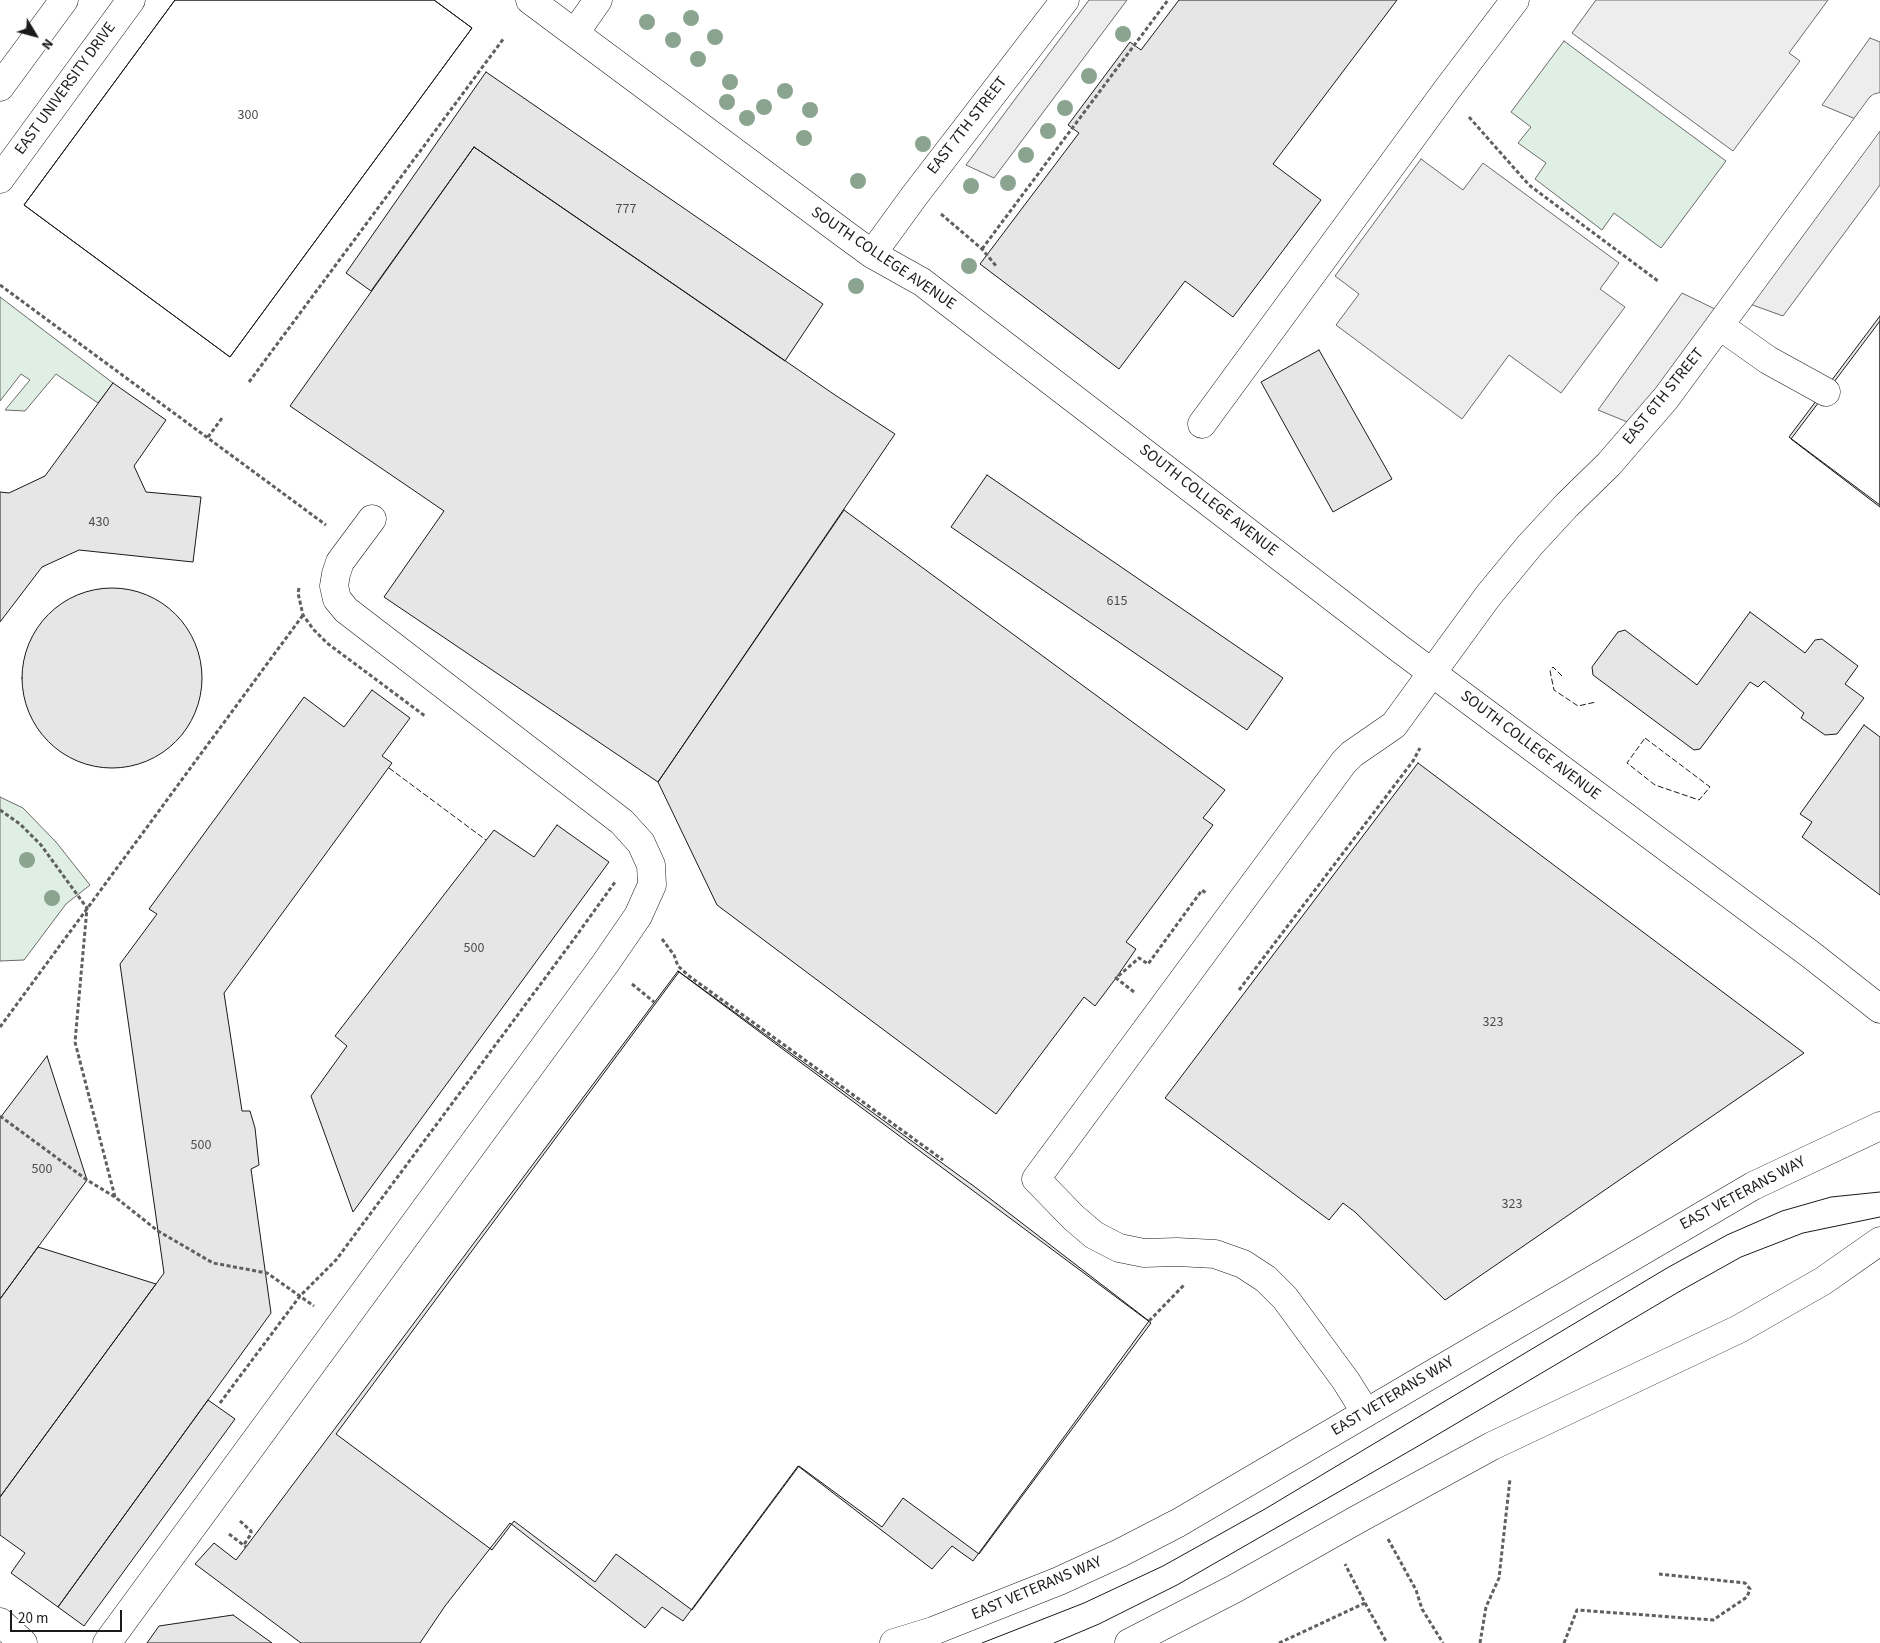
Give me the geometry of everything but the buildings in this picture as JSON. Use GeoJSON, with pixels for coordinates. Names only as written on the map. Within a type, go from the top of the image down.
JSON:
{"type":"FeatureCollection","features":[{"type":"Feature","properties":{"kind":"street"},"geometry":{"type":"LineString","coordinates":[[0,87],[64,0]]}},
{"type":"Feature","properties":{"kind":"street","name":"EAST UNIVERSITY DRIVE"},"geometry":{"type":"LineString","coordinates":[[0,179],[131,0]]}},
{"type":"Feature","properties":{"kind":"street","name":"SOUTH COLLEGE AVENUE"},"geometry":{"type":"LineString","coordinates":[[530,0],[872,254],[922,282],[1433,672],[1810,954],[1880,1009]]}},
{"type":"Feature","properties":{"kind":"street"},"geometry":{"type":"LineString","coordinates":[[575,33],[598,0]]}},
{"type":"Feature","properties":{"kind":"street","name":"EAST 7TH STREET"},"geometry":{"type":"LineString","coordinates":[[872,254],[1065,0]]}},
{"type":"Feature","properties":{"kind":"street"},"geometry":{"type":"LineString","coordinates":[[1202,424],[1515,0]]}},
{"type":"Feature","properties":{"kind":"street","name":"EAST 6TH STREET"},"geometry":{"type":"LineString","coordinates":[[1366,1413],[1346,1381],[1284,1298],[1266,1279],[1243,1264],[1215,1254],[1144,1253],[1119,1248],[1094,1235],[1074,1218],[1036,1179],[1344,762],[1352,754],[1394,725],[1488,596],[1530,545],[1609,464],[1666,398],[1880,107]]}},
{"type":"Feature","properties":{"kind":"street"},"geometry":{"type":"LineString","coordinates":[[1720,326],[1768,360],[1826,392]]}},
{"type":"Feature","properties":{"kind":"street"},"geometry":{"type":"LineString","coordinates":[[107,1643],[638,916],[652,885],[651,865],[641,843],[622,822],[346,610],[337,598],[334,586],[336,574],[340,562],[372,519]]}},
{"type":"Feature","properties":{"kind":"street","name":"EAST VETERANS WAY"},"geometry":{"type":"LineString","coordinates":[[894,1643],[933,1631],[1000,1606],[1120,1553],[1178,1523],[1753,1186],[1880,1126]]}},
{"type":"Feature","properties":{"kind":"street"},"geometry":{"type":"LineString","coordinates":[[1129,1643],[1258,1576],[1492,1446],[1747,1325],[1823,1281],[1880,1241]]}},
{"type":"Feature","properties":{"kind":"street"},"geometry":{"type":"LineString","coordinates":[[0,1622],[23,1643]]}},
{"type":"Feature","properties":{"kind":"path"},"geometry":{"type":"LineString","coordinates":[[982,250],[1168,0]]}},
{"type":"Feature","properties":{"kind":"path"},"geometry":{"type":"LineString","coordinates":[[249,382],[504,38]]}},
{"type":"Feature","properties":{"kind":"path"},"geometry":{"type":"LineString","coordinates":[[1446,91],[1529,185],[1658,281]]}},
{"type":"Feature","properties":{"kind":"path"},"geometry":{"type":"LineString","coordinates":[[935,208],[982,250],[997,267]]}},
{"type":"Feature","properties":{"kind":"path"},"geometry":{"type":"LineString","coordinates":[[0,285],[331,529]]}},
{"type":"Feature","properties":{"kind":"path"},"geometry":{"type":"LineString","coordinates":[[208,438],[222,418]]}},
{"type":"Feature","properties":{"kind":"path"},"geometry":{"type":"LineString","coordinates":[[0,1027],[303,615],[334,586]]}},
{"type":"Feature","properties":{"kind":"path"},"geometry":{"type":"LineString","coordinates":[[303,615],[313,629],[327,643],[427,718]]}},
{"type":"Feature","properties":{"kind":"path"},"geometry":{"type":"LineString","coordinates":[[1239,990],[1421,747]]}},
{"type":"Feature","properties":{"kind":"path"},"geometry":{"type":"LineString","coordinates":[[0,810],[20,824],[41,845],[87,908],[75,1042],[115,1197]]}},
{"type":"Feature","properties":{"kind":"path"},"geometry":{"type":"LineString","coordinates":[[220,1403],[300,1296],[336,1260],[616,880]]}},
{"type":"Feature","properties":{"kind":"path"},"geometry":{"type":"LineString","coordinates":[[1126,986],[1116,978],[1139,958],[1148,964],[1202,890],[1209,896]]}},
{"type":"Feature","properties":{"kind":"path"},"geometry":{"type":"LineString","coordinates":[[638,916],[655,929],[674,955],[678,966],[689,976],[943,1160]]}},
{"type":"Feature","properties":{"kind":"path"},"geometry":{"type":"LineString","coordinates":[[628,981],[654,1002]]}},
{"type":"Feature","properties":{"kind":"path"},"geometry":{"type":"LineString","coordinates":[[0,1116],[87,1180],[115,1197],[158,1231],[213,1263],[267,1273],[316,1307]]}},
{"type":"Feature","properties":{"kind":"path"},"geometry":{"type":"LineString","coordinates":[[1149,1321],[1188,1281]]}},
{"type":"Feature","properties":{"kind":"path"},"geometry":{"type":"LineString","coordinates":[[1480,1643],[1486,1607],[1499,1578],[1510,1479]]}},
{"type":"Feature","properties":{"kind":"path"},"geometry":{"type":"LineString","coordinates":[[1387,1537],[1416,1590],[1422,1609],[1443,1643]]}},
{"type":"Feature","properties":{"kind":"path"},"geometry":{"type":"LineString","coordinates":[[1342,1558],[1387,1643]]}},
{"type":"Feature","properties":{"kind":"path"},"geometry":{"type":"LineString","coordinates":[[1564,1643],[1577,1610],[1713,1620],[1747,1597],[1750,1589],[1745,1583],[1659,1574]]}},
{"type":"Feature","properties":{"kind":"path"},"geometry":{"type":"LineString","coordinates":[[1278,1643],[1365,1603]]}},
{"type":"Feature","properties":{"kind":"green space"},"geometry":{"type":"Polygon","coordinates":[[[1564,41],[1726,161],[1661,248],[1614,213],[1602,230],[1535,179],[1546,163],[1518,143],[1531,127],[1511,112],[1564,41]]]}},
{"type":"Feature","properties":{"kind":"green space"},"geometry":{"type":"Polygon","coordinates":[[[0,297],[113,383],[98,403],[56,374],[25,411],[5,410],[30,380],[21,374],[0,401],[0,297]]]}},
{"type":"Feature","properties":{"kind":"green space"},"geometry":{"type":"Polygon","coordinates":[[[0,797],[23,808],[56,842],[90,885],[66,904],[24,960],[0,961],[0,797]]]}},
{"type":"Feature","properties":{"kind":"shaded area"},"geometry":{"type":"Polygon","coordinates":[[[1089,0],[1127,0],[994,178],[966,165],[1089,0]]]}},
{"type":"Feature","properties":{"kind":"shaded area"},"geometry":{"type":"Polygon","coordinates":[[[1596,0],[1828,0],[1789,53],[1800,61],[1733,151],[1572,33],[1596,0]]]}},
{"type":"Feature","properties":{"kind":"shaded area"},"geometry":{"type":"Polygon","coordinates":[[[1870,38],[1880,42],[1880,185],[1783,316],[1747,303],[1652,432],[1598,410],[1682,293],[1717,310],[1858,120],[1822,105],[1870,38]]]}},
{"type":"Feature","properties":{"kind":"shaded area"},"geometry":{"type":"Polygon","coordinates":[[[1421,159],[1463,190],[1483,163],[1619,263],[1600,289],[1625,307],[1561,393],[1509,355],[1462,419],[1336,325],[1359,294],[1335,276],[1421,159]]]}},
{"type":"Feature","properties":{"kind":"tram line"},"geometry":{"type":"LineString","coordinates":[[982,1643],[1084,1603],[1163,1566],[1265,1509],[1667,1268],[1727,1235],[1782,1211],[1831,1197],[1880,1192]]}},
{"type":"Feature","properties":{"kind":"tram line"},"geometry":{"type":"LineString","coordinates":[[1054,1643],[1099,1624],[1177,1585],[1741,1257],[1803,1233],[1880,1217]]}},
{"type":"Feature","properties":{"kind":"fence"},"geometry":{"type":"LineString","coordinates":[[1562,676],[1553,667],[1550,671],[1554,690],[1578,706],[1596,702]]}},
{"type":"Feature","properties":{"kind":"fence"},"geometry":{"type":"LineString","coordinates":[[1645,738],[1710,787],[1699,800],[1655,785],[1627,763],[1645,738]]}},
{"type":"Feature","properties":{"kind":"fence"},"geometry":{"type":"LineString","coordinates":[[389,768],[486,840]]}}]}
